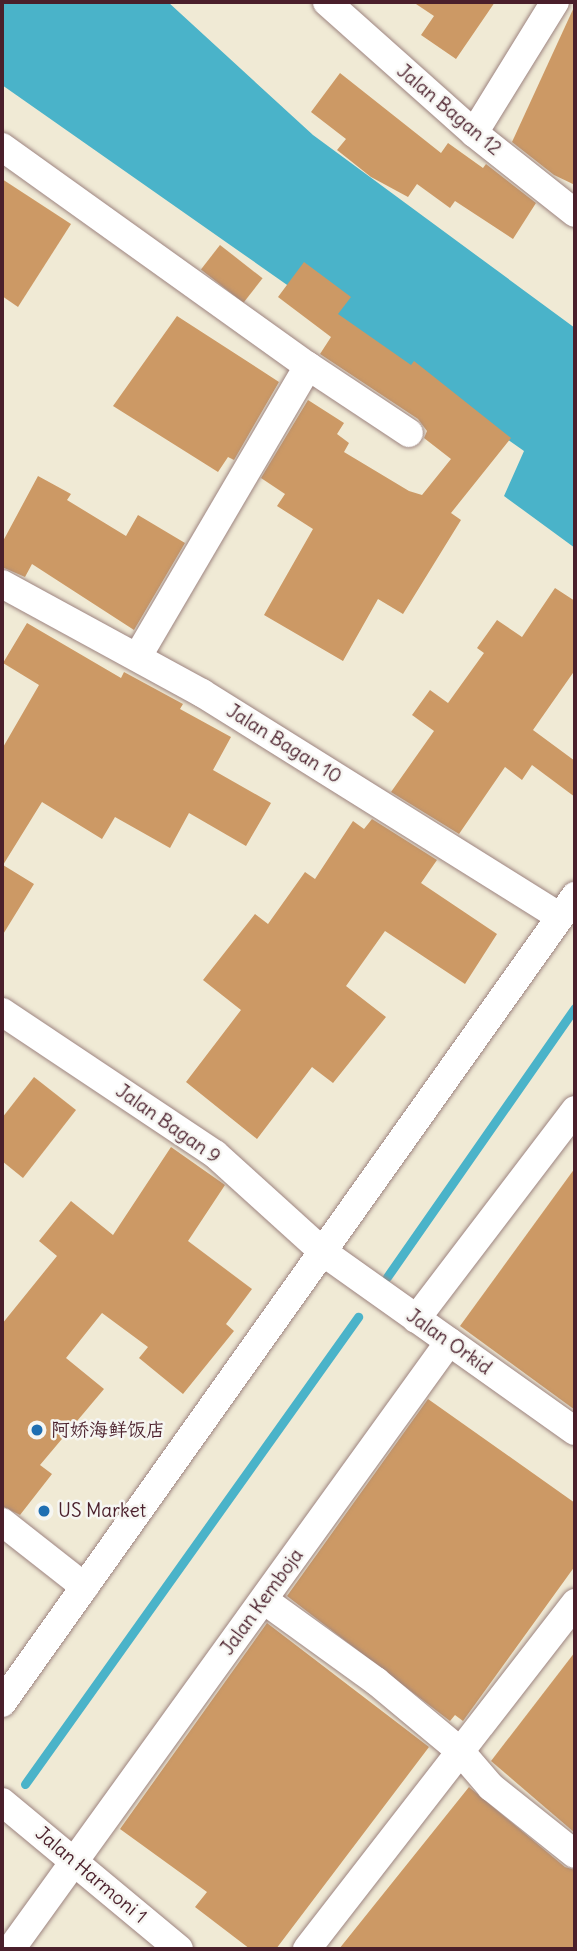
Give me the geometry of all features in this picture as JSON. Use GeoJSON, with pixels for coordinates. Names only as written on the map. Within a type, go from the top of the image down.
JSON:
{"type":"FeatureCollection","features":[{"type":"Feature","properties":{"kind":"street","name":"Jalan Bagan 12"},"geometry":{"type":"LineString","coordinates":[[327,2],[474,133],[575,213]]}},
{"type":"Feature","properties":{"kind":"street"},"geometry":{"type":"LineString","coordinates":[[474,133],[555,2]]}},
{"type":"Feature","properties":{"kind":"street"},"geometry":{"type":"LineString","coordinates":[[2,147],[308,366],[409,433]]}},
{"type":"Feature","properties":{"kind":"street"},"geometry":{"type":"LineString","coordinates":[[138,656],[308,366]]}},
{"type":"Feature","properties":{"kind":"street","name":"Jalan Bagan 10"},"geometry":{"type":"LineString","coordinates":[[2,584],[138,656],[568,906]]}},
{"type":"Feature","properties":{"kind":"street"},"geometry":{"type":"LineString","coordinates":[[2,1703],[568,906]]}},
{"type":"Feature","properties":{"kind":"street","name":"Jalan Bagan 9"},"geometry":{"type":"LineString","coordinates":[[2,1012],[215,1154],[323,1252]]}},
{"type":"Feature","properties":{"kind":"street"},"geometry":{"type":"LineString","coordinates":[[416,1320],[574,1114]]}},
{"type":"Feature","properties":{"kind":"street","name":"Jalan Orkid"},"geometry":{"type":"LineString","coordinates":[[323,1252],[575,1431]]}},
{"type":"Feature","properties":{"kind":"street","name":"Jalan Kemboja"},"geometry":{"type":"LineString","coordinates":[[11,1949],[76,1863],[449,1342]]}},
{"type":"Feature","properties":{"kind":"street"},"geometry":{"type":"LineString","coordinates":[[2,1522],[85,1587]]}},
{"type":"Feature","properties":{"kind":"street"},"geometry":{"type":"LineString","coordinates":[[264,1600],[376,1681],[460,1751],[491,1787],[575,1854]]}},
{"type":"Feature","properties":{"kind":"street"},"geometry":{"type":"LineString","coordinates":[[307,1949],[575,1603]]}},
{"type":"Feature","properties":{"kind":"street","name":"Jalan Harmoni 1"},"geometry":{"type":"LineString","coordinates":[[2,1802],[179,1949]]}},
{"type":"Feature","properties":{"kind":"water"},"geometry":{"type":"Polygon","coordinates":[[[2,2],[168,2],[313,135],[575,328],[575,548],[504,496],[524,451],[2,85],[2,2]]]}},
{"type":"Feature","properties":{"kind":"building"},"geometry":{"type":"Polygon","coordinates":[[[413,2],[495,2],[456,59],[421,35],[434,16],[413,2]]]}},
{"type":"Feature","properties":{"kind":"building"},"geometry":{"type":"Polygon","coordinates":[[[575,5],[575,185],[554,175],[512,142],[575,5]]]}},
{"type":"Feature","properties":{"kind":"building"},"geometry":{"type":"Polygon","coordinates":[[[340,73],[441,153],[448,143],[483,168],[486,164],[536,203],[513,239],[455,201],[450,208],[417,184],[408,197],[371,177],[337,150],[346,139],[311,112],[340,73]]]}},
{"type":"Feature","properties":{"kind":"building"},"geometry":{"type":"Polygon","coordinates":[[[2,179],[71,224],[18,307],[2,296],[2,179]]]}},
{"type":"Feature","properties":{"kind":"building"},"geometry":{"type":"Polygon","coordinates":[[[220,245],[263,278],[243,303],[201,269],[220,245]]]}},
{"type":"Feature","properties":{"kind":"building"},"geometry":{"type":"Polygon","coordinates":[[[304,262],[351,297],[338,314],[411,365],[414,361],[511,438],[451,513],[461,520],[403,614],[378,599],[343,661],[264,615],[313,529],[277,506],[285,494],[261,478],[308,400],[344,423],[337,434],[349,443],[344,452],[409,491],[422,495],[451,459],[424,438],[427,431],[418,419],[320,354],[331,337],[278,297],[304,262]]]}},
{"type":"Feature","properties":{"kind":"building"},"geometry":{"type":"Polygon","coordinates":[[[177,316],[279,382],[234,460],[228,457],[218,472],[113,406],[177,316]]]}},
{"type":"Feature","properties":{"kind":"building"},"geometry":{"type":"Polygon","coordinates":[[[38,476],[71,494],[67,500],[126,536],[138,515],[185,543],[134,630],[32,564],[25,577],[2,567],[2,543],[38,476]]]}},
{"type":"Feature","properties":{"kind":"building"},"geometry":{"type":"Polygon","coordinates":[[[555,588],[575,601],[575,670],[533,730],[575,761],[575,797],[532,765],[522,780],[505,767],[459,834],[391,792],[434,731],[412,715],[430,690],[448,703],[484,653],[477,648],[497,620],[522,637],[555,588]]]}},
{"type":"Feature","properties":{"kind":"building"},"geometry":{"type":"Polygon","coordinates":[[[27,623],[121,678],[124,672],[183,704],[180,709],[231,737],[213,770],[271,803],[246,846],[189,813],[170,848],[115,817],[102,839],[42,802],[3,865],[34,884],[2,936],[2,749],[39,685],[3,663],[27,623]]]}},
{"type":"Feature","properties":{"kind":"building"},"geometry":{"type":"Polygon","coordinates":[[[372,819],[437,860],[421,883],[497,934],[465,984],[385,931],[346,986],[386,1017],[333,1083],[312,1067],[257,1139],[186,1082],[241,1010],[203,980],[255,914],[268,924],[305,872],[315,879],[353,821],[364,829],[372,819]]]}},
{"type":"Feature","properties":{"kind":"building"},"geometry":{"type":"Polygon","coordinates":[[[34,1077],[76,1110],[23,1178],[2,1161],[2,1118],[34,1077]]]}},
{"type":"Feature","properties":{"kind":"building"},"geometry":{"type":"Polygon","coordinates":[[[171,1147],[225,1185],[188,1241],[252,1289],[226,1324],[234,1331],[183,1394],[139,1358],[148,1347],[102,1313],[66,1358],[104,1389],[40,1465],[52,1474],[20,1515],[2,1506],[2,1324],[57,1256],[39,1241],[71,1201],[113,1235],[171,1147]]]}},
{"type":"Feature","properties":{"kind":"building"},"geometry":{"type":"Polygon","coordinates":[[[575,1168],[575,1410],[460,1326],[575,1168]]]}},
{"type":"Feature","properties":{"kind":"building"},"geometry":{"type":"Polygon","coordinates":[[[428,1399],[575,1503],[575,1566],[463,1721],[455,1715],[450,1721],[287,1596],[428,1399]]]}},
{"type":"Feature","properties":{"kind":"building"},"geometry":{"type":"Polygon","coordinates":[[[267,1623],[429,1747],[276,1949],[250,1949],[195,1907],[207,1892],[120,1829],[267,1623]]]}},
{"type":"Feature","properties":{"kind":"building"},"geometry":{"type":"Polygon","coordinates":[[[575,1652],[575,1833],[491,1761],[575,1652]]]}},
{"type":"Feature","properties":{"kind":"building"},"geometry":{"type":"Polygon","coordinates":[[[469,1787],[565,1867],[575,1870],[575,1949],[339,1949],[469,1787]]]}},
{"type":"Feature","properties":{"kind":"waterway"},"geometry":{"type":"LineString","coordinates":[[387,1277],[575,1008]]}},
{"type":"Feature","properties":{"kind":"waterway"},"geometry":{"type":"LineString","coordinates":[[25,1784],[358,1317]]}},
{"type":"Feature","properties":{"kind":"place","name":"阿娇海鲜饭店"},"geometry":{"type":"Point","coordinates":[37,1430]}},
{"type":"Feature","properties":{"kind":"place","name":"US Market"},"geometry":{"type":"Point","coordinates":[44,1511]}}]}
